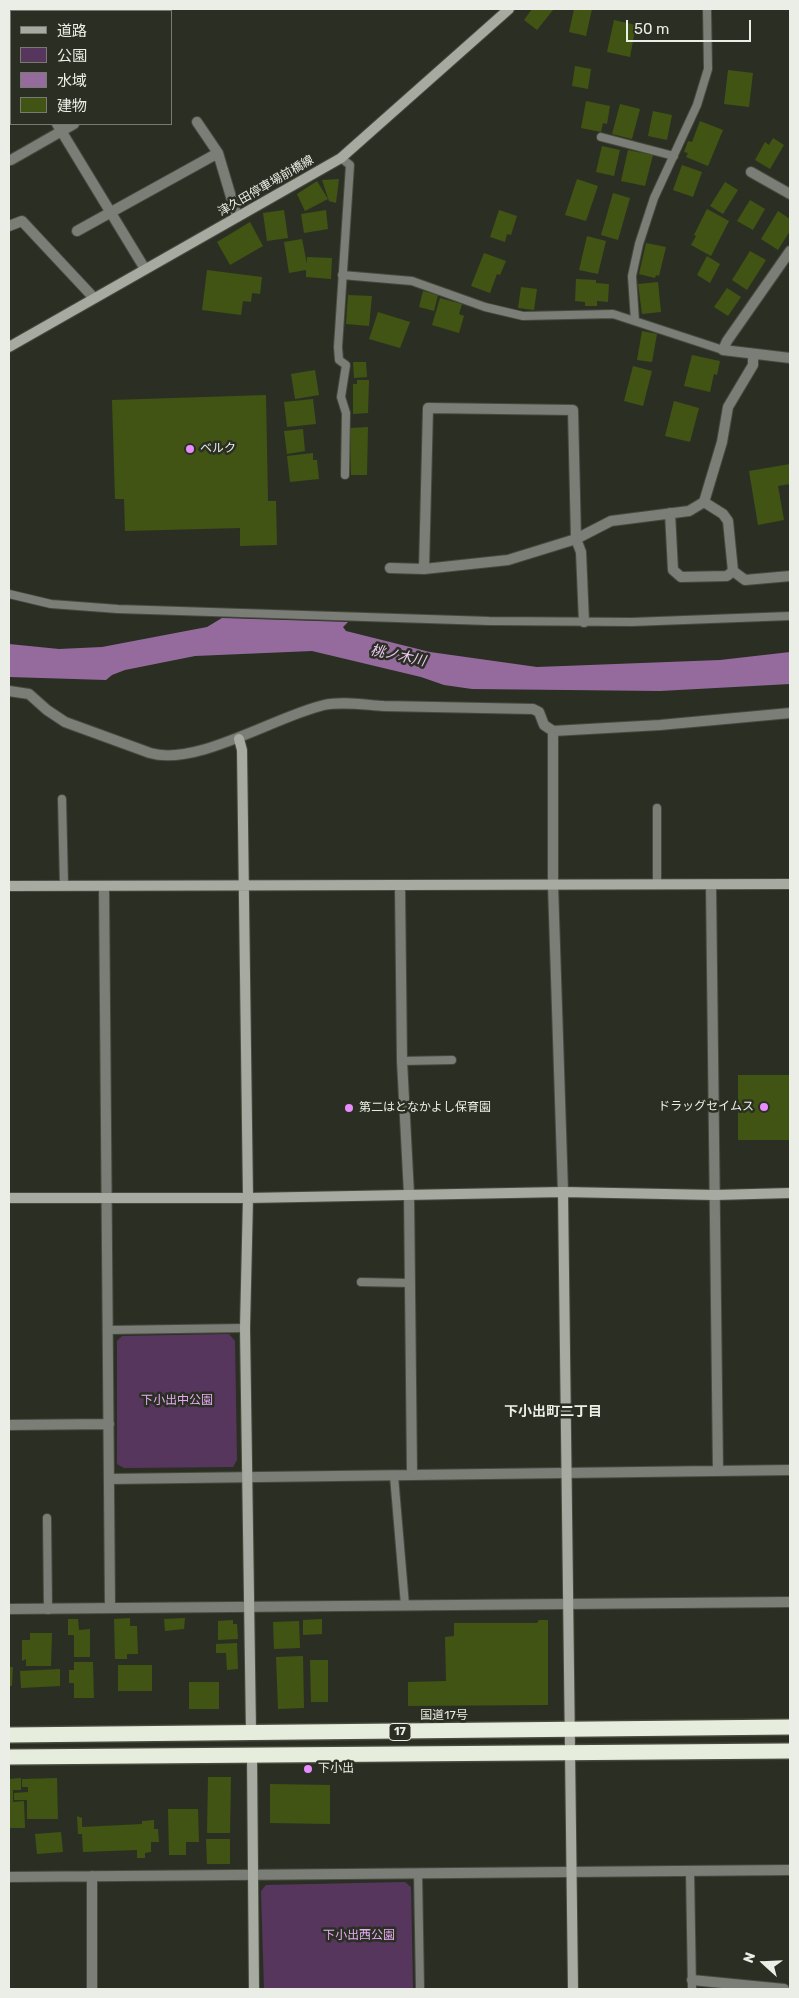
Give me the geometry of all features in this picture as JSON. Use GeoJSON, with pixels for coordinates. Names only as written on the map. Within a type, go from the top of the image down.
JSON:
{"type":"FeatureCollection","features":[{"type":"Feature","properties":{"kind":"highway","name":"国道17号"},"geometry":{"type":"LineString","coordinates":[[9,1735],[568,1731],[790,1727]]}},
{"type":"Feature","properties":{"kind":"highway","name":"17"},"geometry":{"type":"LineString","coordinates":[[9,1757],[790,1751]]}},
{"type":"Feature","properties":{"kind":"street","name":"津久田停車場前橋線"},"geometry":{"type":"LineString","coordinates":[[9,347],[341,158],[509,9]]}},
{"type":"Feature","properties":{"kind":"street"},"geometry":{"type":"LineString","coordinates":[[197,122],[218,153],[237,217]]}},
{"type":"Feature","properties":{"kind":"street"},"geometry":{"type":"LineString","coordinates":[[11,160],[59,127],[145,269]]}},
{"type":"Feature","properties":{"kind":"street"},"geometry":{"type":"LineString","coordinates":[[77,231],[218,153]]}},
{"type":"Feature","properties":{"kind":"street"},"geometry":{"type":"LineString","coordinates":[[752,172],[790,194]]}},
{"type":"Feature","properties":{"kind":"street"},"geometry":{"type":"LineString","coordinates":[[9,226],[22,221],[85,286],[94,298]]}},
{"type":"Feature","properties":{"kind":"street"},"geometry":{"type":"LineString","coordinates":[[790,251],[727,341],[723,350],[790,358]]}},
{"type":"Feature","properties":{"kind":"street"},"geometry":{"type":"LineString","coordinates":[[390,568],[424,569],[508,560],[576,539],[611,521],[689,511],[704,502],[722,442],[728,407],[753,365],[753,355]]}},
{"type":"Feature","properties":{"kind":"street"},"geometry":{"type":"LineString","coordinates":[[424,569],[428,408],[573,410],[576,539],[581,552],[584,622]]}},
{"type":"Feature","properties":{"kind":"street"},"geometry":{"type":"LineString","coordinates":[[704,502],[723,514],[728,522],[733,572]]}},
{"type":"Feature","properties":{"kind":"street"},"geometry":{"type":"LineString","coordinates":[[670,513],[673,570],[681,577],[727,576],[733,572]]}},
{"type":"Feature","properties":{"kind":"street"},"geometry":{"type":"LineString","coordinates":[[733,572],[745,580],[790,576]]}},
{"type":"Feature","properties":{"kind":"street"},"geometry":{"type":"LineString","coordinates":[[9,691],[30,694],[47,710],[66,722],[155,754],[170,755],[239,739],[275,721],[326,704],[532,709],[539,712],[544,725],[553,731],[660,725],[790,712]]}},
{"type":"Feature","properties":{"kind":"street"},"geometry":{"type":"LineString","coordinates":[[553,731],[554,884],[563,1192],[568,1731],[570,1752],[573,1989]]}},
{"type":"Feature","properties":{"kind":"street"},"geometry":{"type":"LineString","coordinates":[[239,739],[242,750],[248,1198],[245,1328],[251,1732]]}},
{"type":"Feature","properties":{"kind":"street"},"geometry":{"type":"LineString","coordinates":[[9,886],[400,887],[554,884],[790,884]]}},
{"type":"Feature","properties":{"kind":"street"},"geometry":{"type":"LineString","coordinates":[[711,885],[718,1471]]}},
{"type":"Feature","properties":{"kind":"street"},"geometry":{"type":"LineString","coordinates":[[104,886],[110,1608]]}},
{"type":"Feature","properties":{"kind":"street"},"geometry":{"type":"LineString","coordinates":[[400,887],[402,1061],[409,1194],[412,1474]]}},
{"type":"Feature","properties":{"kind":"street"},"geometry":{"type":"LineString","coordinates":[[9,1198],[248,1198],[563,1192],[715,1195],[790,1194]]}},
{"type":"Feature","properties":{"kind":"street"},"geometry":{"type":"LineString","coordinates":[[9,1425],[109,1424]]}},
{"type":"Feature","properties":{"kind":"street"},"geometry":{"type":"LineString","coordinates":[[109,1479],[790,1470]]}},
{"type":"Feature","properties":{"kind":"street"},"geometry":{"type":"LineString","coordinates":[[9,1609],[790,1602]]}},
{"type":"Feature","properties":{"kind":"street"},"geometry":{"type":"LineString","coordinates":[[252,1756],[254,1989]]}},
{"type":"Feature","properties":{"kind":"street"},"geometry":{"type":"LineString","coordinates":[[9,1877],[790,1870]]}},
{"type":"Feature","properties":{"kind":"street"},"geometry":{"type":"LineString","coordinates":[[92,1876],[92,1989]]}},
{"type":"Feature","properties":{"kind":"street"},"geometry":{"type":"LineString","coordinates":[[692,1985],[784,1989]]}},
{"type":"Feature","properties":{"kind":"lane"},"geometry":{"type":"LineString","coordinates":[[635,321],[633,265],[651,206],[697,105],[708,69],[707,9]]}},
{"type":"Feature","properties":{"kind":"lane"},"geometry":{"type":"LineString","coordinates":[[601,137],[674,156]]}},
{"type":"Feature","properties":{"kind":"lane"},"geometry":{"type":"LineString","coordinates":[[341,158],[350,165],[338,347],[339,360],[346,365],[340,397],[346,413],[345,475]]}},
{"type":"Feature","properties":{"kind":"lane"},"geometry":{"type":"LineString","coordinates":[[342,275],[412,281],[485,307],[523,316],[599,313],[635,321],[723,350]]}},
{"type":"Feature","properties":{"kind":"lane"},"geometry":{"type":"LineString","coordinates":[[9,594],[51,604],[118,609],[489,621],[584,622],[790,616]]}},
{"type":"Feature","properties":{"kind":"lane"},"geometry":{"type":"LineString","coordinates":[[62,799],[64,886]]}},
{"type":"Feature","properties":{"kind":"lane"},"geometry":{"type":"LineString","coordinates":[[657,808],[657,885]]}},
{"type":"Feature","properties":{"kind":"lane"},"geometry":{"type":"LineString","coordinates":[[402,1061],[452,1060]]}},
{"type":"Feature","properties":{"kind":"lane"},"geometry":{"type":"LineString","coordinates":[[361,1282],[410,1283]]}},
{"type":"Feature","properties":{"kind":"lane"},"geometry":{"type":"LineString","coordinates":[[108,1330],[245,1328]]}},
{"type":"Feature","properties":{"kind":"lane"},"geometry":{"type":"LineString","coordinates":[[394,1476],[404,1605]]}},
{"type":"Feature","properties":{"kind":"lane"},"geometry":{"type":"LineString","coordinates":[[47,1518],[48,1610]]}},
{"type":"Feature","properties":{"kind":"lane"},"geometry":{"type":"LineString","coordinates":[[690,1870],[692,1985]]}},
{"type":"Feature","properties":{"kind":"lane"},"geometry":{"type":"LineString","coordinates":[[418,1874],[420,1989]]}},
{"type":"Feature","properties":{"kind":"green space","name":"下小出中公園"},"geometry":{"type":"Polygon","coordinates":[[[229,1334],[235,1341],[237,1460],[233,1467],[124,1468],[117,1464],[117,1341],[122,1336],[229,1334]]]}},
{"type":"Feature","properties":{"kind":"green space","name":"下小出西公園"},"geometry":{"type":"Polygon","coordinates":[[[405,1882],[411,1887],[413,1989],[264,1989],[261,1891],[266,1885],[405,1882]]]}},
{"type":"Feature","properties":{"kind":"water","name":"桃ノ木川"},"geometry":{"type":"Polygon","coordinates":[[[222,618],[348,622],[343,627],[346,631],[430,652],[537,667],[720,660],[790,652],[790,684],[660,691],[472,689],[444,685],[421,677],[312,651],[195,656],[125,670],[112,675],[106,680],[9,677],[9,644],[59,649],[102,647],[207,627],[222,618]]]}},
{"type":"Feature","properties":{"kind":"building"},"geometry":{"type":"Polygon","coordinates":[[[532,9],[553,10],[537,30],[524,20],[532,9]]]}},
{"type":"Feature","properties":{"kind":"building"},"geometry":{"type":"Polygon","coordinates":[[[574,9],[592,9],[586,36],[569,32],[574,9]]]}},
{"type":"Feature","properties":{"kind":"building"},"geometry":{"type":"Polygon","coordinates":[[[614,20],[636,25],[630,57],[607,52],[614,20]]]}},
{"type":"Feature","properties":{"kind":"building"},"geometry":{"type":"Polygon","coordinates":[[[575,66],[591,69],[588,89],[572,86],[575,66]]]}},
{"type":"Feature","properties":{"kind":"building"},"geometry":{"type":"Polygon","coordinates":[[[728,70],[753,73],[749,107],[724,104],[728,70]]]}},
{"type":"Feature","properties":{"kind":"building"},"geometry":{"type":"Polygon","coordinates":[[[586,101],[610,106],[607,124],[603,123],[601,132],[581,128],[586,101]]]}},
{"type":"Feature","properties":{"kind":"building"},"geometry":{"type":"Polygon","coordinates":[[[620,104],[640,109],[632,139],[612,134],[620,104]]]}},
{"type":"Feature","properties":{"kind":"building"},"geometry":{"type":"Polygon","coordinates":[[[653,111],[672,115],[667,140],[648,136],[653,111]]]}},
{"type":"Feature","properties":{"kind":"building"},"geometry":{"type":"Polygon","coordinates":[[[700,121],[723,130],[708,166],[686,157],[688,153],[684,152],[688,141],[692,142],[700,121]]]}},
{"type":"Feature","properties":{"kind":"building"},"geometry":{"type":"Polygon","coordinates":[[[773,138],[784,145],[770,169],[755,160],[765,142],[769,145],[773,138]]]}},
{"type":"Feature","properties":{"kind":"building"},"geometry":{"type":"Polygon","coordinates":[[[602,146],[620,150],[614,176],[596,172],[602,146]]]}},
{"type":"Feature","properties":{"kind":"building"},"geometry":{"type":"Polygon","coordinates":[[[628,150],[653,155],[645,186],[621,181],[628,150]]]}},
{"type":"Feature","properties":{"kind":"building"},"geometry":{"type":"Polygon","coordinates":[[[682,165],[702,172],[693,197],[673,190],[682,165]]]}},
{"type":"Feature","properties":{"kind":"building"},"geometry":{"type":"Polygon","coordinates":[[[339,179],[336,203],[329,201],[322,180],[339,179]]]}},
{"type":"Feature","properties":{"kind":"building"},"geometry":{"type":"Polygon","coordinates":[[[577,179],[598,186],[586,221],[565,215],[577,179]]]}},
{"type":"Feature","properties":{"kind":"building"},"geometry":{"type":"Polygon","coordinates":[[[317,181],[328,199],[305,211],[297,194],[317,181]]]}},
{"type":"Feature","properties":{"kind":"building"},"geometry":{"type":"Polygon","coordinates":[[[725,182],[738,190],[723,214],[710,206],[725,182]]]}},
{"type":"Feature","properties":{"kind":"building"},"geometry":{"type":"Polygon","coordinates":[[[613,193],[630,198],[618,240],[601,235],[613,193]]]}},
{"type":"Feature","properties":{"kind":"building"},"geometry":{"type":"Polygon","coordinates":[[[750,200],[765,209],[753,230],[737,221],[750,200]]]}},
{"type":"Feature","properties":{"kind":"building"},"geometry":{"type":"Polygon","coordinates":[[[707,209],[729,221],[711,256],[691,245],[707,209]]]}},
{"type":"Feature","properties":{"kind":"building"},"geometry":{"type":"Polygon","coordinates":[[[284,210],[288,238],[267,241],[263,213],[284,210]]]}},
{"type":"Feature","properties":{"kind":"building"},"geometry":{"type":"Polygon","coordinates":[[[326,210],[328,229],[304,233],[301,214],[326,210]]]}},
{"type":"Feature","properties":{"kind":"building"},"geometry":{"type":"Polygon","coordinates":[[[499,210],[517,216],[511,235],[507,234],[505,242],[490,237],[499,210]]]}},
{"type":"Feature","properties":{"kind":"building"},"geometry":{"type":"Polygon","coordinates":[[[778,211],[790,219],[790,231],[778,250],[761,239],[778,211]]]}},
{"type":"Feature","properties":{"kind":"building"},"geometry":{"type":"Polygon","coordinates":[[[250,222],[263,246],[230,265],[217,242],[250,222]]]}},
{"type":"Feature","properties":{"kind":"building"},"geometry":{"type":"Polygon","coordinates":[[[587,236],[606,241],[598,274],[579,270],[587,236]]]}},
{"type":"Feature","properties":{"kind":"building"},"geometry":{"type":"Polygon","coordinates":[[[302,239],[307,264],[307,257],[332,258],[331,279],[306,277],[306,270],[289,273],[284,242],[302,239]]]}},
{"type":"Feature","properties":{"kind":"building"},"geometry":{"type":"Polygon","coordinates":[[[646,243],[666,247],[659,276],[656,275],[655,278],[639,274],[646,243]]]}},
{"type":"Feature","properties":{"kind":"building"},"geometry":{"type":"Polygon","coordinates":[[[750,251],[766,260],[747,290],[732,280],[750,251]]]}},
{"type":"Feature","properties":{"kind":"building"},"geometry":{"type":"Polygon","coordinates":[[[484,253],[506,261],[500,275],[497,274],[490,293],[471,286],[484,253]]]}},
{"type":"Feature","properties":{"kind":"building"},"geometry":{"type":"Polygon","coordinates":[[[707,256],[720,264],[710,283],[697,275],[707,256]]]}},
{"type":"Feature","properties":{"kind":"building"},"geometry":{"type":"Polygon","coordinates":[[[207,270],[262,277],[260,294],[252,293],[251,302],[243,301],[241,315],[202,310],[207,270]]]}},
{"type":"Feature","properties":{"kind":"building"},"geometry":{"type":"Polygon","coordinates":[[[576,279],[596,280],[596,283],[609,284],[608,302],[597,301],[597,306],[585,306],[585,302],[575,301],[576,279]]]}},
{"type":"Feature","properties":{"kind":"building"},"geometry":{"type":"Polygon","coordinates":[[[658,282],[661,312],[642,314],[638,284],[658,282]]]}},
{"type":"Feature","properties":{"kind":"building"},"geometry":{"type":"Polygon","coordinates":[[[521,287],[537,289],[534,310],[518,308],[521,287]]]}},
{"type":"Feature","properties":{"kind":"building"},"geometry":{"type":"Polygon","coordinates":[[[727,288],[741,297],[728,316],[714,307],[727,288]]]}},
{"type":"Feature","properties":{"kind":"building"},"geometry":{"type":"Polygon","coordinates":[[[423,291],[438,295],[434,311],[419,307],[423,291]]]}},
{"type":"Feature","properties":{"kind":"building"},"geometry":{"type":"Polygon","coordinates":[[[348,295],[372,296],[369,326],[346,324],[348,295]]]}},
{"type":"Feature","properties":{"kind":"building"},"geometry":{"type":"Polygon","coordinates":[[[440,298],[462,304],[459,314],[464,316],[459,333],[432,325],[440,298]]]}},
{"type":"Feature","properties":{"kind":"building"},"geometry":{"type":"Polygon","coordinates":[[[378,312],[410,322],[400,348],[369,339],[378,312]]]}},
{"type":"Feature","properties":{"kind":"building"},"geometry":{"type":"Polygon","coordinates":[[[642,331],[657,334],[652,362],[637,360],[642,331]]]}},
{"type":"Feature","properties":{"kind":"building"},"geometry":{"type":"Polygon","coordinates":[[[692,355],[720,361],[717,375],[714,374],[710,392],[684,386],[692,355]]]}},
{"type":"Feature","properties":{"kind":"building"},"geometry":{"type":"Polygon","coordinates":[[[353,362],[366,362],[367,377],[354,378],[353,362]]]}},
{"type":"Feature","properties":{"kind":"building"},"geometry":{"type":"Polygon","coordinates":[[[633,366],[652,371],[643,406],[624,401],[633,366]]]}},
{"type":"Feature","properties":{"kind":"building"},"geometry":{"type":"Polygon","coordinates":[[[315,370],[319,395],[295,399],[291,374],[315,370]]]}},
{"type":"Feature","properties":{"kind":"building"},"geometry":{"type":"Polygon","coordinates":[[[357,380],[369,380],[368,413],[353,414],[353,384],[357,384],[357,380]]]}},
{"type":"Feature","properties":{"kind":"building","name":"ベルク"},"geometry":{"type":"Polygon","coordinates":[[[266,395],[268,501],[276,501],[277,545],[240,546],[240,528],[125,531],[124,499],[115,499],[112,400],[266,395]]]}},
{"type":"Feature","properties":{"kind":"building"},"geometry":{"type":"Polygon","coordinates":[[[313,399],[316,424],[287,427],[284,402],[313,399]]]}},
{"type":"Feature","properties":{"kind":"building"},"geometry":{"type":"Polygon","coordinates":[[[674,401],[699,408],[690,442],[665,436],[674,401]]]}},
{"type":"Feature","properties":{"kind":"building"},"geometry":{"type":"Polygon","coordinates":[[[368,427],[367,475],[351,475],[350,428],[368,427]]]}},
{"type":"Feature","properties":{"kind":"building"},"geometry":{"type":"Polygon","coordinates":[[[303,429],[305,451],[287,454],[284,431],[303,429]]]}},
{"type":"Feature","properties":{"kind":"building"},"geometry":{"type":"Polygon","coordinates":[[[313,453],[313,460],[317,460],[319,479],[290,482],[287,456],[313,453]]]}},
{"type":"Feature","properties":{"kind":"building"},"geometry":{"type":"Polygon","coordinates":[[[790,464],[790,484],[778,486],[784,520],[758,525],[749,471],[790,464]]]}},
{"type":"Feature","properties":{"kind":"building","name":"ドラッグセイムス"},"geometry":{"type":"Polygon","coordinates":[[[738,1075],[790,1075],[790,1140],[738,1140],[738,1075]]]}},
{"type":"Feature","properties":{"kind":"building"},"geometry":{"type":"Polygon","coordinates":[[[130,1618],[130,1626],[137,1626],[138,1654],[127,1654],[127,1659],[115,1659],[114,1619],[130,1618]]]}},
{"type":"Feature","properties":{"kind":"building"},"geometry":{"type":"Polygon","coordinates":[[[185,1618],[184,1629],[165,1631],[164,1619],[185,1618]]]}},
{"type":"Feature","properties":{"kind":"building"},"geometry":{"type":"Polygon","coordinates":[[[68,1619],[78,1619],[79,1630],[90,1629],[90,1657],[74,1657],[74,1635],[68,1635],[68,1619]]]}},
{"type":"Feature","properties":{"kind":"building"},"geometry":{"type":"Polygon","coordinates":[[[322,1619],[322,1634],[303,1635],[303,1620],[322,1619]]]}},
{"type":"Feature","properties":{"kind":"building"},"geometry":{"type":"Polygon","coordinates":[[[233,1620],[233,1624],[237,1624],[238,1639],[218,1640],[218,1621],[233,1620]]]}},
{"type":"Feature","properties":{"kind":"building"},"geometry":{"type":"Polygon","coordinates":[[[539,1620],[548,1620],[548,1705],[408,1706],[408,1682],[446,1681],[445,1637],[454,1636],[454,1623],[537,1623],[539,1620]]]}},
{"type":"Feature","properties":{"kind":"building"},"geometry":{"type":"Polygon","coordinates":[[[299,1621],[300,1648],[274,1649],[273,1622],[299,1621]]]}},
{"type":"Feature","properties":{"kind":"building"},"geometry":{"type":"Polygon","coordinates":[[[30,1633],[52,1633],[51,1666],[26,1666],[26,1659],[22,1661],[22,1640],[30,1640],[30,1633]]]}},
{"type":"Feature","properties":{"kind":"building"},"geometry":{"type":"Polygon","coordinates":[[[237,1643],[238,1669],[227,1670],[226,1653],[216,1653],[216,1644],[237,1643]]]}},
{"type":"Feature","properties":{"kind":"building"},"geometry":{"type":"Polygon","coordinates":[[[303,1656],[304,1708],[278,1709],[276,1657],[303,1656]]]}},
{"type":"Feature","properties":{"kind":"building"},"geometry":{"type":"Polygon","coordinates":[[[310,1660],[328,1660],[328,1702],[311,1702],[310,1660]]]}},
{"type":"Feature","properties":{"kind":"building"},"geometry":{"type":"Polygon","coordinates":[[[74,1662],[93,1662],[94,1698],[74,1698],[74,1683],[69,1683],[69,1670],[74,1670],[74,1662]]]}},
{"type":"Feature","properties":{"kind":"building"},"geometry":{"type":"Polygon","coordinates":[[[118,1665],[152,1665],[152,1691],[118,1691],[118,1665]]]}},
{"type":"Feature","properties":{"kind":"building"},"geometry":{"type":"Polygon","coordinates":[[[9,1667],[13,1667],[12,1686],[9,1686],[9,1667]]]}},
{"type":"Feature","properties":{"kind":"building"},"geometry":{"type":"Polygon","coordinates":[[[60,1669],[60,1686],[21,1688],[20,1671],[60,1669]]]}},
{"type":"Feature","properties":{"kind":"building"},"geometry":{"type":"Polygon","coordinates":[[[189,1682],[219,1682],[219,1709],[189,1709],[189,1682]]]}},
{"type":"Feature","properties":{"kind":"building"},"geometry":{"type":"Polygon","coordinates":[[[208,1777],[231,1777],[230,1833],[207,1833],[208,1777]]]}},
{"type":"Feature","properties":{"kind":"building"},"geometry":{"type":"Polygon","coordinates":[[[21,1778],[21,1790],[13,1790],[13,1802],[24,1801],[25,1828],[9,1828],[9,1779],[21,1778]]]}},
{"type":"Feature","properties":{"kind":"building"},"geometry":{"type":"Polygon","coordinates":[[[57,1778],[58,1819],[27,1819],[27,1800],[14,1800],[14,1793],[28,1792],[28,1787],[22,1787],[22,1779],[57,1778]]]}},
{"type":"Feature","properties":{"kind":"building"},"geometry":{"type":"Polygon","coordinates":[[[270,1784],[330,1785],[330,1824],[270,1823],[270,1784]]]}},
{"type":"Feature","properties":{"kind":"building"},"geometry":{"type":"Polygon","coordinates":[[[168,1809],[198,1809],[199,1842],[186,1842],[186,1855],[169,1855],[168,1809]]]}},
{"type":"Feature","properties":{"kind":"building"},"geometry":{"type":"Polygon","coordinates":[[[77,1816],[82,1818],[82,1827],[142,1824],[142,1821],[154,1820],[154,1829],[158,1829],[159,1842],[151,1842],[151,1852],[145,1853],[145,1858],[137,1858],[137,1850],[83,1852],[82,1834],[78,1834],[77,1816]]]}},
{"type":"Feature","properties":{"kind":"building"},"geometry":{"type":"Polygon","coordinates":[[[61,1832],[63,1852],[37,1854],[35,1834],[61,1832]]]}},
{"type":"Feature","properties":{"kind":"building"},"geometry":{"type":"Polygon","coordinates":[[[206,1839],[230,1839],[230,1864],[207,1864],[206,1839]]]}},
{"type":"Feature","properties":{"kind":"place","name":"ベルク"},"geometry":{"type":"Point","coordinates":[190,449]}},
{"type":"Feature","properties":{"kind":"place","name":"ドラッグセイムス"},"geometry":{"type":"Point","coordinates":[764,1107]}},
{"type":"Feature","properties":{"kind":"place","name":"第二はとなかよし保育園"},"geometry":{"type":"Point","coordinates":[349,1108]}},
{"type":"Feature","properties":{"kind":"place","name":"下小出"},"geometry":{"type":"Point","coordinates":[308,1769]}},
{"type":"Feature","properties":{"kind":"district","name":"下小出町二丁目"},"geometry":{"type":"Point","coordinates":[553,1412]}}]}
